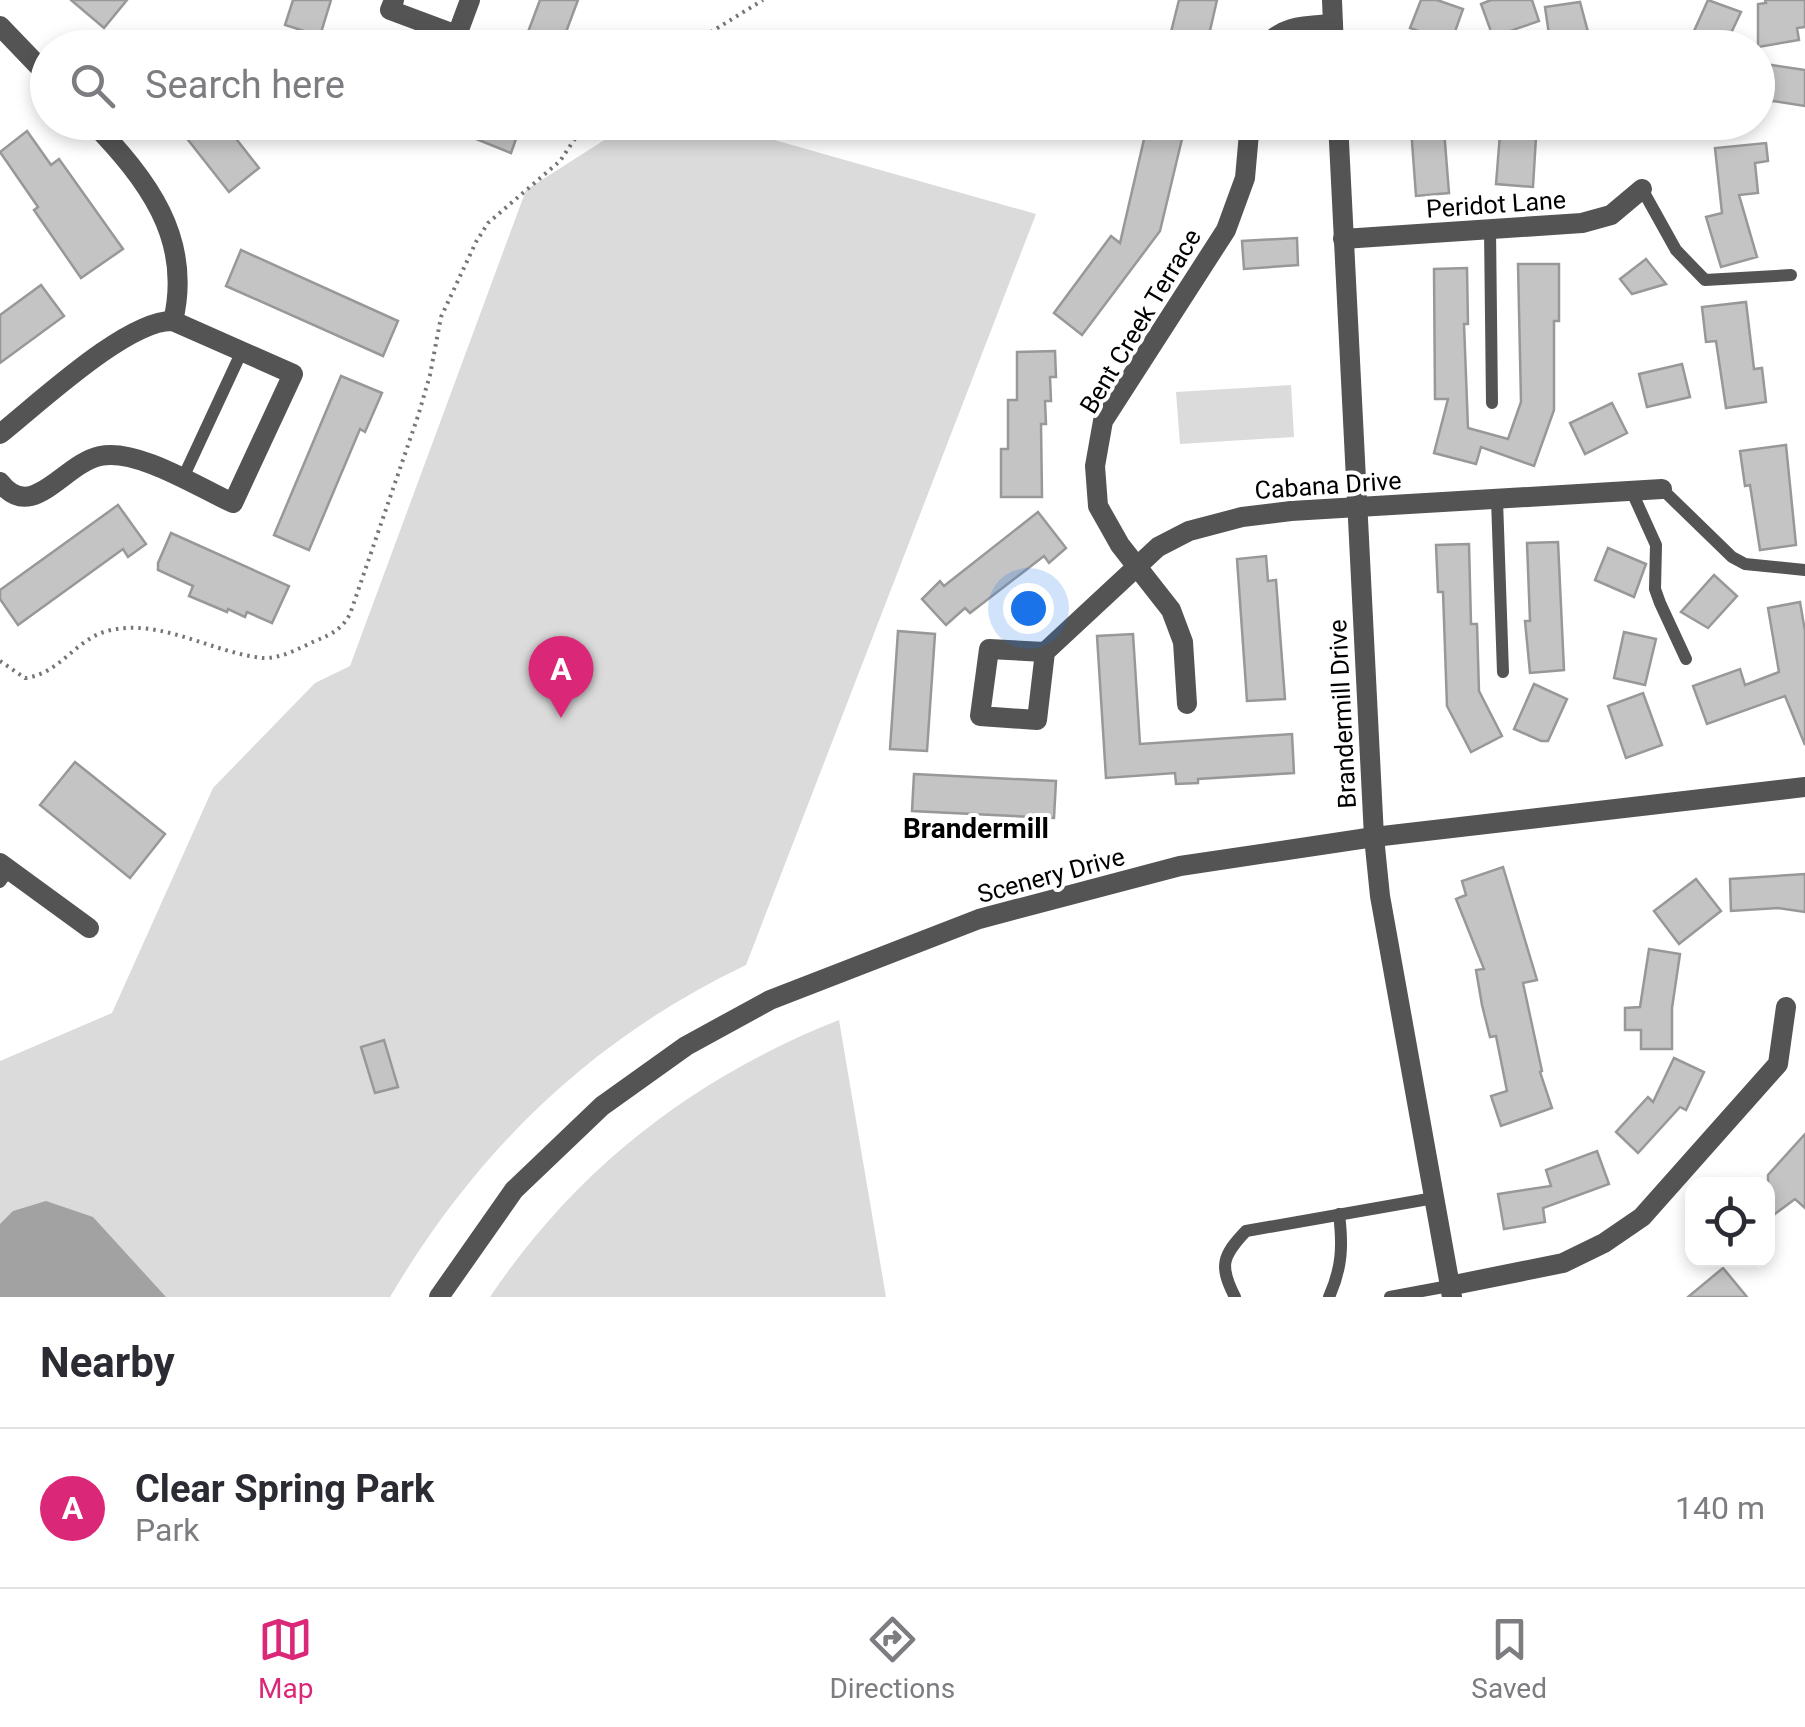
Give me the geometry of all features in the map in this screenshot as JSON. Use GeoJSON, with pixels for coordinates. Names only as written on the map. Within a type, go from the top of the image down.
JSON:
{"type":"FeatureCollection","features":[{"type":"Feature","properties":{"kind":"street"},"geometry":{"type":"LineString","coordinates":[[394,0],[390,10],[444,30]]}},
{"type":"Feature","properties":{"kind":"street"},"geometry":{"type":"LineString","coordinates":[[459,30],[470,0]]}},
{"type":"Feature","properties":{"kind":"street"},"geometry":{"type":"LineString","coordinates":[[1332,0],[1333,30]]}},
{"type":"Feature","properties":{"kind":"street"},"geometry":{"type":"LineString","coordinates":[[1286,30],[1333,24]]}},
{"type":"Feature","properties":{"kind":"street"},"geometry":{"type":"LineString","coordinates":[[0,26],[30,57]]}},
{"type":"Feature","properties":{"kind":"street"},"geometry":{"type":"LineString","coordinates":[[107,140],[150,191],[170,228],[180,294],[174,321]]}},
{"type":"Feature","properties":{"kind":"street","name":"Bent Creek Terrace"},"geometry":{"type":"LineString","coordinates":[[1187,704],[1183,642],[1171,610],[1120,545],[1098,506],[1095,466],[1103,421],[1226,230],[1245,178],[1248,140]]}},
{"type":"Feature","properties":{"kind":"street","name":"Brandermill Drive"},"geometry":{"type":"LineString","coordinates":[[1339,140],[1374,837],[1380,896],[1450,1291]]}},
{"type":"Feature","properties":{"kind":"street","name":"Peridot Lane"},"geometry":{"type":"LineString","coordinates":[[1344,239],[1582,223],[1611,215],[1642,188]]}},
{"type":"Feature","properties":{"kind":"street"},"geometry":{"type":"LineString","coordinates":[[0,434],[123,338],[151,324],[174,321],[293,374],[233,503],[130,456],[100,456],[70,469],[39,494],[23,500],[9,494],[0,482]]}},
{"type":"Feature","properties":{"kind":"street","name":"Cabana Drive"},"geometry":{"type":"LineString","coordinates":[[1045,652],[1158,547],[1189,531],[1242,517],[1662,490]]}},
{"type":"Feature","properties":{"kind":"street","name":"Scenery Drive"},"geometry":{"type":"LineString","coordinates":[[439,1297],[514,1190],[602,1106],[686,1046],[770,1000],[980,920],[1180,866],[1374,837],[1805,787]]}},
{"type":"Feature","properties":{"kind":"street"},"geometry":{"type":"LineString","coordinates":[[3,872],[89,928]]}},
{"type":"Feature","properties":{"kind":"street"},"geometry":{"type":"LineString","coordinates":[[1450,1291],[1563,1263],[1604,1243],[1642,1217],[1778,1064],[1786,1007]]}},
{"type":"Feature","properties":{"kind":"lane"},"geometry":{"type":"LineString","coordinates":[[1642,188],[1676,250],[1705,280],[1790,274]]}},
{"type":"Feature","properties":{"kind":"lane"},"geometry":{"type":"LineString","coordinates":[[1490,229],[1492,403]]}},
{"type":"Feature","properties":{"kind":"lane"},"geometry":{"type":"LineString","coordinates":[[182,480],[242,352]]}},
{"type":"Feature","properties":{"kind":"lane"},"geometry":{"type":"LineString","coordinates":[[1662,490],[1732,558],[1745,564],[1805,570]]}},
{"type":"Feature","properties":{"kind":"lane"},"geometry":{"type":"LineString","coordinates":[[1632,492],[1656,545],[1656,589],[1660,602],[1686,659]]}},
{"type":"Feature","properties":{"kind":"lane"},"geometry":{"type":"LineString","coordinates":[[1497,500],[1503,672]]}},
{"type":"Feature","properties":{"kind":"lane"},"geometry":{"type":"LineString","coordinates":[[1235,1297],[1224,1273],[1228,1250],[1246,1231],[1434,1198]]}},
{"type":"Feature","properties":{"kind":"lane"},"geometry":{"type":"LineString","coordinates":[[1329,1297],[1341,1270],[1343,1242],[1338,1214]]}},
{"type":"Feature","properties":{"kind":"lane"},"geometry":{"type":"LineString","coordinates":[[1390,1297],[1450,1291]]}},
{"type":"Feature","properties":{"kind":"path"},"geometry":{"type":"LineString","coordinates":[[714,30],[762,0]]}},
{"type":"Feature","properties":{"kind":"path"},"geometry":{"type":"LineString","coordinates":[[0,661],[25,678],[40,676],[88,640],[107,630],[127,628],[165,633],[266,658],[341,630],[350,614],[418,416],[441,316],[476,242],[488,222],[560,161],[574,140]]}},
{"type":"Feature","properties":{"kind":"shaded area"},"geometry":{"type":"Polygon","coordinates":[[[604,140],[774,140],[1036,214],[746,965],[637,1027],[542,1104],[461,1194],[390,1297],[0,1297],[0,1061],[112,1013],[213,788],[315,683],[350,666],[526,190],[604,140]]]}},
{"type":"Feature","properties":{"kind":"shaded area"},"geometry":{"type":"Polygon","coordinates":[[[1291,385],[1294,437],[1180,444],[1176,392],[1291,385]]]}},
{"type":"Feature","properties":{"kind":"shaded area"},"geometry":{"type":"Polygon","coordinates":[[[839,1020],[886,1297],[490,1297],[561,1207],[643,1131],[736,1069],[839,1020]]]}},
{"type":"Feature","properties":{"kind":"shaded area"},"geometry":{"type":"Polygon","coordinates":[[[46,1201],[93,1217],[166,1297],[0,1297],[0,1224],[13,1211],[46,1201]]]}},
{"type":"Feature","properties":{"kind":"building"},"geometry":{"type":"Polygon","coordinates":[[[71,0],[127,0],[104,28],[71,0]]]}},
{"type":"Feature","properties":{"kind":"building"},"geometry":{"type":"Polygon","coordinates":[[[293,0],[331,0],[322,30],[285,25],[293,0]]]}},
{"type":"Feature","properties":{"kind":"building"},"geometry":{"type":"Polygon","coordinates":[[[540,0],[578,0],[567,30],[529,30],[540,0]]]}},
{"type":"Feature","properties":{"kind":"building"},"geometry":{"type":"Polygon","coordinates":[[[1179,0],[1217,0],[1210,30],[1172,30],[1179,0]]]}},
{"type":"Feature","properties":{"kind":"building"},"geometry":{"type":"Polygon","coordinates":[[[1421,0],[1437,0],[1463,9],[1456,30],[1410,28],[1421,0]]]}},
{"type":"Feature","properties":{"kind":"building"},"geometry":{"type":"Polygon","coordinates":[[[1491,0],[1532,0],[1539,21],[1513,30],[1490,30],[1481,4],[1491,0]]]}},
{"type":"Feature","properties":{"kind":"building"},"geometry":{"type":"Polygon","coordinates":[[[1708,0],[1741,12],[1732,30],[1694,30],[1708,0]]]}},
{"type":"Feature","properties":{"kind":"building"},"geometry":{"type":"Polygon","coordinates":[[[1765,0],[1805,0],[1805,27],[1797,28],[1799,40],[1775,44],[1775,30],[1758,30],[1758,4],[1766,3],[1765,0]]]}},
{"type":"Feature","properties":{"kind":"building"},"geometry":{"type":"Polygon","coordinates":[[[1580,2],[1588,30],[1548,30],[1545,7],[1580,2]]]}},
{"type":"Feature","properties":{"kind":"building"},"geometry":{"type":"Polygon","coordinates":[[[1775,66],[1805,70],[1805,106],[1775,101],[1775,66]]]}},
{"type":"Feature","properties":{"kind":"building"},"geometry":{"type":"Polygon","coordinates":[[[27,131],[51,165],[59,159],[123,249],[81,278],[0,152],[27,131]]]}},
{"type":"Feature","properties":{"kind":"building"},"geometry":{"type":"Polygon","coordinates":[[[188,140],[237,140],[259,168],[229,192],[188,140]]]}},
{"type":"Feature","properties":{"kind":"building"},"geometry":{"type":"Polygon","coordinates":[[[479,140],[516,140],[511,153],[479,140]]]}},
{"type":"Feature","properties":{"kind":"building"},"geometry":{"type":"Polygon","coordinates":[[[1144,140],[1182,140],[1160,231],[1082,335],[1054,313],[1111,236],[1120,243],[1144,140]]]}},
{"type":"Feature","properties":{"kind":"building"},"geometry":{"type":"Polygon","coordinates":[[[1412,140],[1445,140],[1449,193],[1416,196],[1412,140]]]}},
{"type":"Feature","properties":{"kind":"building"},"geometry":{"type":"Polygon","coordinates":[[[1500,140],[1536,140],[1533,187],[1496,184],[1500,140]]]}},
{"type":"Feature","properties":{"kind":"building"},"geometry":{"type":"Polygon","coordinates":[[[1766,143],[1768,161],[1755,163],[1758,193],[1739,195],[1757,257],[1721,267],[1706,217],[1722,213],[1715,148],[1766,143]]]}},
{"type":"Feature","properties":{"kind":"building"},"geometry":{"type":"Polygon","coordinates":[[[1297,238],[1298,265],[1244,269],[1242,241],[1297,238]]]}},
{"type":"Feature","properties":{"kind":"building"},"geometry":{"type":"Polygon","coordinates":[[[241,250],[398,321],[383,356],[226,286],[241,250]]]}},
{"type":"Feature","properties":{"kind":"building"},"geometry":{"type":"Polygon","coordinates":[[[1646,259],[1666,284],[1632,294],[1620,279],[1646,259]]]}},
{"type":"Feature","properties":{"kind":"building"},"geometry":{"type":"Polygon","coordinates":[[[1518,264],[1559,264],[1559,321],[1554,321],[1554,410],[1534,466],[1481,447],[1476,464],[1434,453],[1448,399],[1435,399],[1434,269],[1467,268],[1468,324],[1464,324],[1468,428],[1508,439],[1521,402],[1518,264]]]}},
{"type":"Feature","properties":{"kind":"building"},"geometry":{"type":"Polygon","coordinates":[[[41,285],[64,316],[0,363],[0,315],[41,285]]]}},
{"type":"Feature","properties":{"kind":"building"},"geometry":{"type":"Polygon","coordinates":[[[1746,302],[1754,369],[1762,368],[1766,402],[1726,408],[1716,341],[1706,342],[1702,307],[1746,302]]]}},
{"type":"Feature","properties":{"kind":"building"},"geometry":{"type":"Polygon","coordinates":[[[1055,351],[1056,377],[1050,377],[1051,401],[1045,401],[1046,424],[1041,424],[1042,497],[1001,497],[1001,449],[1008,449],[1008,400],[1017,400],[1017,352],[1055,351]]]}},
{"type":"Feature","properties":{"kind":"building"},"geometry":{"type":"Polygon","coordinates":[[[1682,364],[1690,397],[1647,407],[1639,374],[1682,364]]]}},
{"type":"Feature","properties":{"kind":"building"},"geometry":{"type":"Polygon","coordinates":[[[341,376],[382,393],[365,432],[360,429],[309,550],[274,535],[341,376]]]}},
{"type":"Feature","properties":{"kind":"building"},"geometry":{"type":"Polygon","coordinates":[[[1612,403],[1627,433],[1585,454],[1570,423],[1612,403]]]}},
{"type":"Feature","properties":{"kind":"building"},"geometry":{"type":"Polygon","coordinates":[[[1786,445],[1796,545],[1760,550],[1750,485],[1745,486],[1740,451],[1786,445]]]}},
{"type":"Feature","properties":{"kind":"building"},"geometry":{"type":"Polygon","coordinates":[[[118,505],[146,544],[128,557],[123,549],[18,625],[0,599],[0,590],[118,505]]]}},
{"type":"Feature","properties":{"kind":"building"},"geometry":{"type":"Polygon","coordinates":[[[1038,512],[1066,548],[1049,563],[1044,556],[970,613],[965,608],[946,625],[922,599],[940,581],[944,586],[1038,512]]]}},
{"type":"Feature","properties":{"kind":"building"},"geometry":{"type":"Polygon","coordinates":[[[171,533],[289,586],[272,623],[247,612],[245,617],[228,609],[227,612],[189,596],[193,586],[158,570],[171,533]]]}},
{"type":"Feature","properties":{"kind":"building"},"geometry":{"type":"Polygon","coordinates":[[[1558,542],[1564,670],[1530,673],[1525,621],[1530,621],[1527,543],[1558,542]]]}},
{"type":"Feature","properties":{"kind":"building"},"geometry":{"type":"Polygon","coordinates":[[[1469,544],[1471,624],[1477,624],[1479,691],[1502,736],[1471,752],[1447,706],[1443,592],[1438,592],[1436,545],[1469,544]]]}},
{"type":"Feature","properties":{"kind":"building"},"geometry":{"type":"Polygon","coordinates":[[[1608,548],[1646,564],[1634,597],[1595,580],[1608,548]]]}},
{"type":"Feature","properties":{"kind":"building"},"geometry":{"type":"Polygon","coordinates":[[[1266,556],[1268,581],[1276,580],[1285,699],[1247,701],[1237,559],[1266,556]]]}},
{"type":"Feature","properties":{"kind":"building"},"geometry":{"type":"Polygon","coordinates":[[[1714,575],[1737,596],[1708,628],[1681,612],[1714,575]]]}},
{"type":"Feature","properties":{"kind":"building"},"geometry":{"type":"Polygon","coordinates":[[[1800,602],[1805,631],[1805,745],[1785,696],[1707,724],[1693,686],[1740,669],[1745,685],[1779,672],[1768,608],[1800,602]]]}},
{"type":"Feature","properties":{"kind":"building"},"geometry":{"type":"Polygon","coordinates":[[[898,631],[935,634],[927,751],[890,749],[898,631]]]}},
{"type":"Feature","properties":{"kind":"building"},"geometry":{"type":"Polygon","coordinates":[[[1624,632],[1656,639],[1645,685],[1614,678],[1624,632]]]}},
{"type":"Feature","properties":{"kind":"building"},"geometry":{"type":"Polygon","coordinates":[[[1133,634],[1140,744],[1292,734],[1294,773],[1176,784],[1175,773],[1106,778],[1097,636],[1133,634]]]}},
{"type":"Feature","properties":{"kind":"building"},"geometry":{"type":"Polygon","coordinates":[[[1534,684],[1567,699],[1548,741],[1514,729],[1534,684]]]}},
{"type":"Feature","properties":{"kind":"building"},"geometry":{"type":"Polygon","coordinates":[[[1643,693],[1662,745],[1626,758],[1608,706],[1643,693]]]}},
{"type":"Feature","properties":{"kind":"building"},"geometry":{"type":"Polygon","coordinates":[[[75,762],[165,834],[130,878],[40,805],[75,762]]]}},
{"type":"Feature","properties":{"kind":"building"},"geometry":{"type":"Polygon","coordinates":[[[914,774],[1056,781],[1054,818],[912,811],[914,774]]]}},
{"type":"Feature","properties":{"kind":"building"},"geometry":{"type":"Polygon","coordinates":[[[1503,867],[1537,980],[1523,983],[1540,1072],[1552,1108],[1501,1126],[1491,1096],[1507,1091],[1496,1036],[1490,1037],[1482,1005],[1476,970],[1484,969],[1456,899],[1466,895],[1462,881],[1503,867]]]}},
{"type":"Feature","properties":{"kind":"building"},"geometry":{"type":"Polygon","coordinates":[[[1805,874],[1805,912],[1778,908],[1731,911],[1730,879],[1805,874]]]}},
{"type":"Feature","properties":{"kind":"building"},"geometry":{"type":"Polygon","coordinates":[[[1696,879],[1721,911],[1679,944],[1654,911],[1696,879]]]}},
{"type":"Feature","properties":{"kind":"building"},"geometry":{"type":"Polygon","coordinates":[[[1649,949],[1680,954],[1672,1008],[1672,1049],[1641,1049],[1641,1030],[1625,1030],[1625,1008],[1640,1007],[1649,949]]]}},
{"type":"Feature","properties":{"kind":"building"},"geometry":{"type":"Polygon","coordinates":[[[384,1040],[398,1087],[375,1093],[361,1047],[384,1040]]]}},
{"type":"Feature","properties":{"kind":"building"},"geometry":{"type":"Polygon","coordinates":[[[1674,1058],[1704,1072],[1686,1110],[1680,1107],[1638,1153],[1616,1132],[1648,1097],[1653,1102],[1674,1058]]]}},
{"type":"Feature","properties":{"kind":"building"},"geometry":{"type":"Polygon","coordinates":[[[1805,1134],[1805,1208],[1795,1199],[1775,1214],[1775,1177],[1768,1175],[1805,1134]]]}},
{"type":"Feature","properties":{"kind":"building"},"geometry":{"type":"Polygon","coordinates":[[[1597,1151],[1609,1184],[1543,1208],[1545,1222],[1504,1229],[1498,1194],[1551,1186],[1546,1170],[1597,1151]]]}},
{"type":"Feature","properties":{"kind":"building"},"geometry":{"type":"Polygon","coordinates":[[[1723,1268],[1747,1297],[1688,1297],[1723,1268]]]}},
{"type":"Feature","properties":{"kind":"place","name":"Clear Spring Park"},"geometry":{"type":"Point","coordinates":[561,718]}},
{"type":"Feature","properties":{"kind":"district","name":"Brandermill"},"geometry":{"type":"Point","coordinates":[976,828]}}]}
